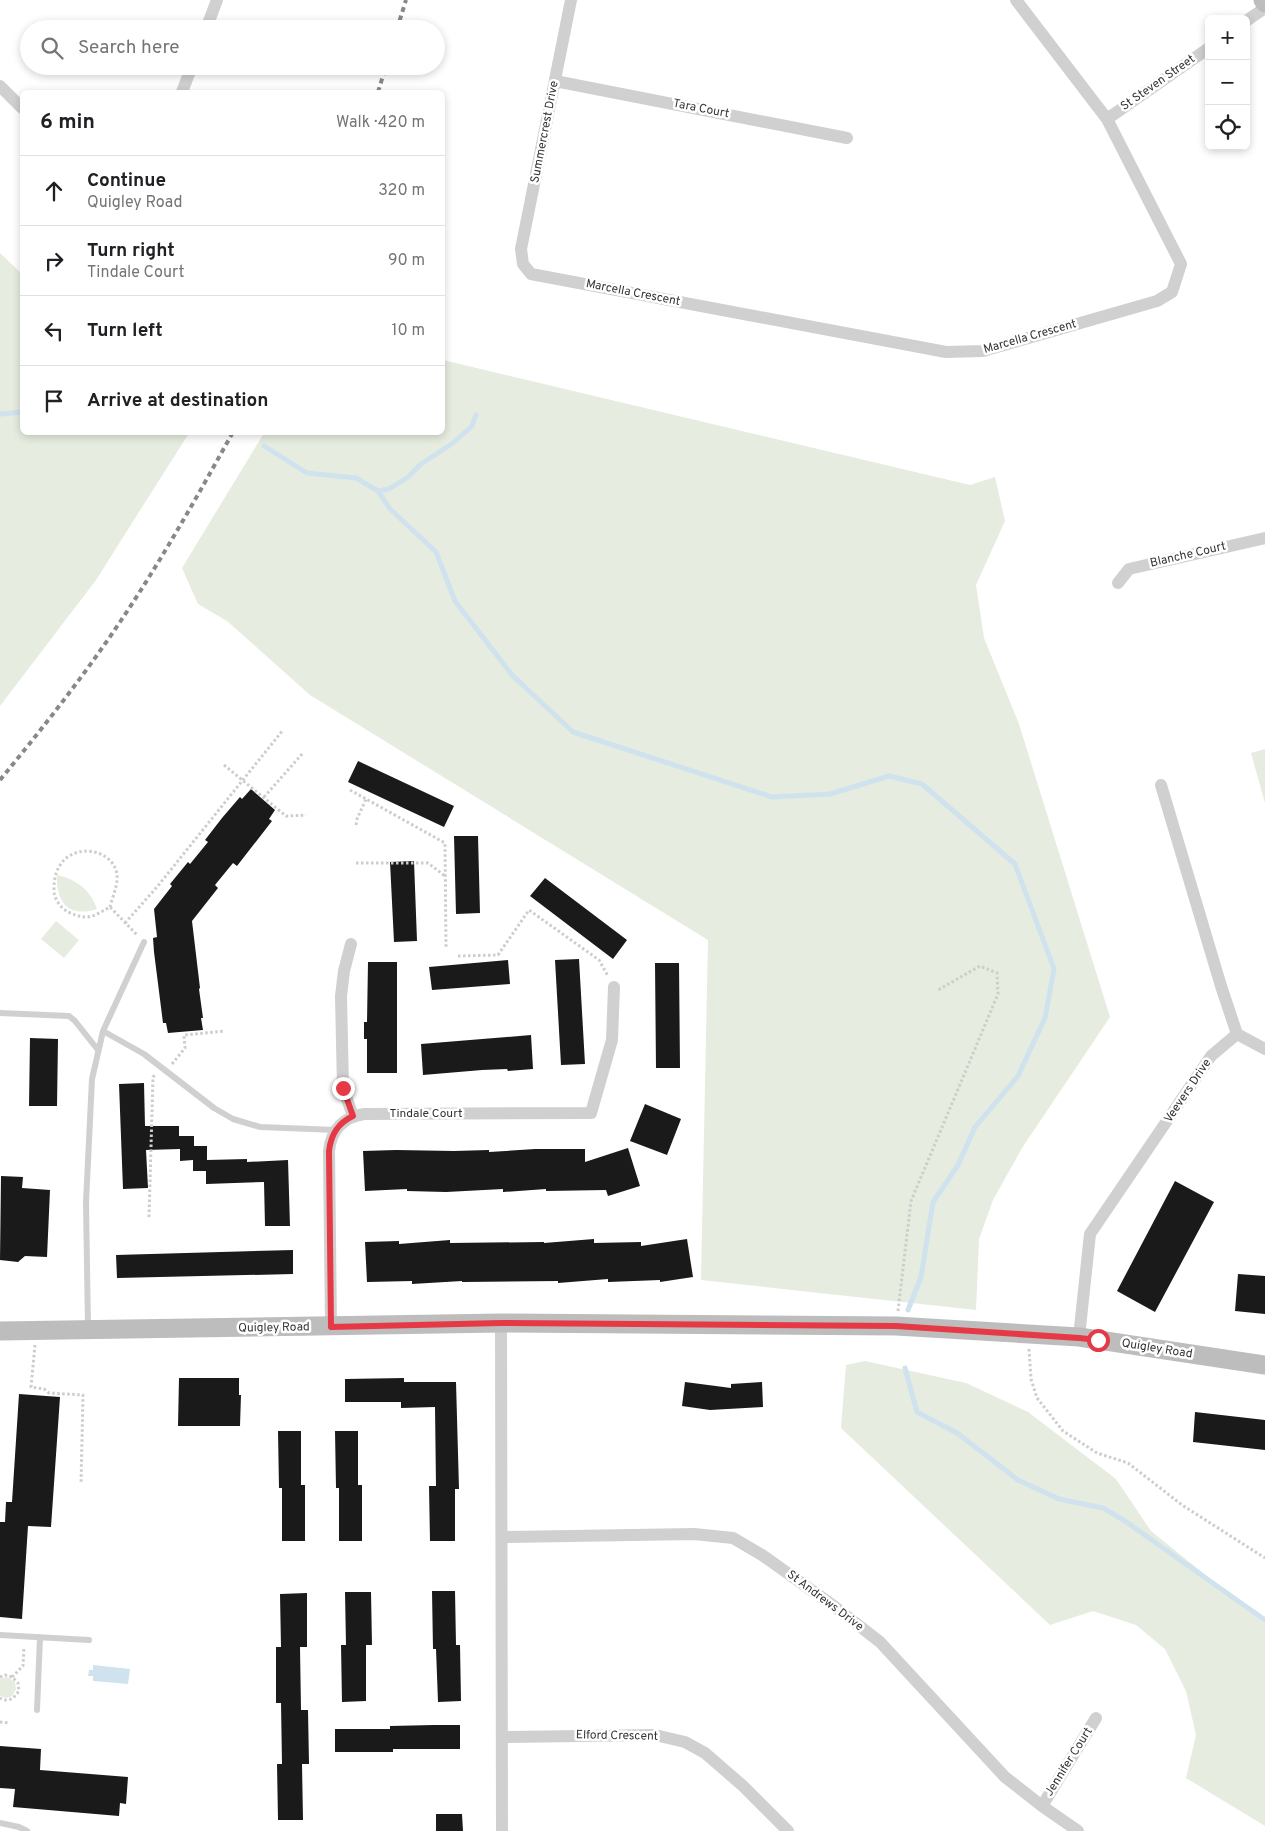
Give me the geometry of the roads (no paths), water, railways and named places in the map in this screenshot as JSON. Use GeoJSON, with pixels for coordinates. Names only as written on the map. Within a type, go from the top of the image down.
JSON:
{"type":"FeatureCollection","features":[{"type":"Feature","properties":{"kind":"street"},"geometry":{"type":"LineString","coordinates":[[209,20],[217,0]]}},
{"type":"Feature","properties":{"kind":"street","name":"Summercrest Drive"},"geometry":{"type":"LineString","coordinates":[[523,264],[522,249],[571,0]]}},
{"type":"Feature","properties":{"kind":"street","name":"Marcella Crescent"},"geometry":{"type":"LineString","coordinates":[[523,264],[531,274],[946,352],[983,351],[1157,301],[1172,292],[1181,264],[1107,119],[1016,0]]}},
{"type":"Feature","properties":{"kind":"street"},"geometry":{"type":"LineString","coordinates":[[1250,18],[1265,8]]}},
{"type":"Feature","properties":{"kind":"street","name":"St Steven Street"},"geometry":{"type":"LineString","coordinates":[[1107,119],[1205,51]]}},
{"type":"Feature","properties":{"kind":"street"},"geometry":{"type":"LineString","coordinates":[[183,90],[189,75]]}},
{"type":"Feature","properties":{"kind":"street","name":"Tara Court"},"geometry":{"type":"LineString","coordinates":[[555,81],[847,138]]}},
{"type":"Feature","properties":{"kind":"street"},"geometry":{"type":"LineString","coordinates":[[0,86],[20,106]]}},
{"type":"Feature","properties":{"kind":"street","name":"Blanche Court"},"geometry":{"type":"LineString","coordinates":[[1118,583],[1129,569],[1265,538]]}},
{"type":"Feature","properties":{"kind":"street"},"geometry":{"type":"LineString","coordinates":[[1162,785],[1237,1034],[1265,1049]]}},
{"type":"Feature","properties":{"kind":"street"},"geometry":{"type":"LineString","coordinates":[[331,1327],[329,1151],[331,1140],[336,1130],[343,1122],[353,1116],[343,1088],[341,996],[344,971],[351,944]]}},
{"type":"Feature","properties":{"kind":"street","name":"Tindale Court"},"geometry":{"type":"LineString","coordinates":[[353,1116],[364,1114],[591,1113],[612,1040],[614,987]]}},
{"type":"Feature","properties":{"kind":"street","name":"Veevers Drive"},"geometry":{"type":"LineString","coordinates":[[1079,1338],[1090,1234],[1211,1056],[1237,1034]]}},
{"type":"Feature","properties":{"kind":"street"},"geometry":{"type":"LineString","coordinates":[[501,1323],[502,1831]]}},
{"type":"Feature","properties":{"kind":"street","name":"Quigley Road"},"geometry":{"type":"LineString","coordinates":[[0,1331],[501,1323],[896,1326],[1079,1338],[1265,1365]]}},
{"type":"Feature","properties":{"kind":"street","name":"St Andrews Drive"},"geometry":{"type":"LineString","coordinates":[[502,1537],[694,1534],[733,1538],[762,1555],[880,1642],[1006,1777],[1042,1806],[1078,1831]]}},
{"type":"Feature","properties":{"kind":"street","name":"Jennifer Court"},"geometry":{"type":"LineString","coordinates":[[1042,1806],[1096,1718]]}},
{"type":"Feature","properties":{"kind":"street","name":"Elford Crescent"},"geometry":{"type":"LineString","coordinates":[[502,1737],[654,1735],[685,1742],[711,1758],[743,1786],[788,1831]]}},
{"type":"Feature","properties":{"kind":"lane"},"geometry":{"type":"LineString","coordinates":[[88,1330],[86,1202],[92,1079],[103,1031],[144,942]]}},
{"type":"Feature","properties":{"kind":"lane"},"geometry":{"type":"LineString","coordinates":[[0,1013],[69,1016],[98,1050]]}},
{"type":"Feature","properties":{"kind":"lane"},"geometry":{"type":"LineString","coordinates":[[103,1031],[144,1054],[214,1108],[233,1119],[260,1127],[336,1130]]}},
{"type":"Feature","properties":{"kind":"lane"},"geometry":{"type":"LineString","coordinates":[[0,1635],[89,1640]]}},
{"type":"Feature","properties":{"kind":"lane"},"geometry":{"type":"LineString","coordinates":[[37,1710],[40,1637]]}},
{"type":"Feature","properties":{"kind":"lane"},"geometry":{"type":"LineString","coordinates":[[0,1823],[19,1827],[27,1831]]}},
{"type":"Feature","properties":{"kind":"water"},"geometry":{"type":"Polygon","coordinates":[[[93,1665],[130,1669],[128,1684],[93,1681],[93,1676],[88,1676],[89,1670],[93,1670],[93,1665]]]}},
{"type":"Feature","properties":{"kind":"waterway"},"geometry":{"type":"LineString","coordinates":[[0,414],[20,412]]}},
{"type":"Feature","properties":{"kind":"waterway"},"geometry":{"type":"LineString","coordinates":[[378,491],[389,489],[408,477],[421,464],[453,443],[472,426],[476,415]]}},
{"type":"Feature","properties":{"kind":"waterway"},"geometry":{"type":"LineString","coordinates":[[264,446],[307,473],[356,478],[378,491],[390,509],[436,552],[455,601],[512,675],[573,732],[772,797],[830,794],[889,776],[922,784],[1015,864],[1054,969],[1045,1018],[1018,1076],[975,1127],[958,1165],[933,1202],[921,1277],[908,1310]]}},
{"type":"Feature","properties":{"kind":"waterway"},"geometry":{"type":"LineString","coordinates":[[905,1368],[917,1412],[957,1433],[1018,1480],[1059,1499],[1103,1508],[1125,1521],[1265,1620]]}},
{"type":"Feature","properties":{"kind":"railway"},"geometry":{"type":"LineString","coordinates":[[400,20],[406,0]]}},
{"type":"Feature","properties":{"kind":"railway"},"geometry":{"type":"LineString","coordinates":[[379,90],[383,75]]}},
{"type":"Feature","properties":{"kind":"railway"},"geometry":{"type":"LineString","coordinates":[[0,780],[62,703],[120,622],[192,505],[231,435]]}}]}
